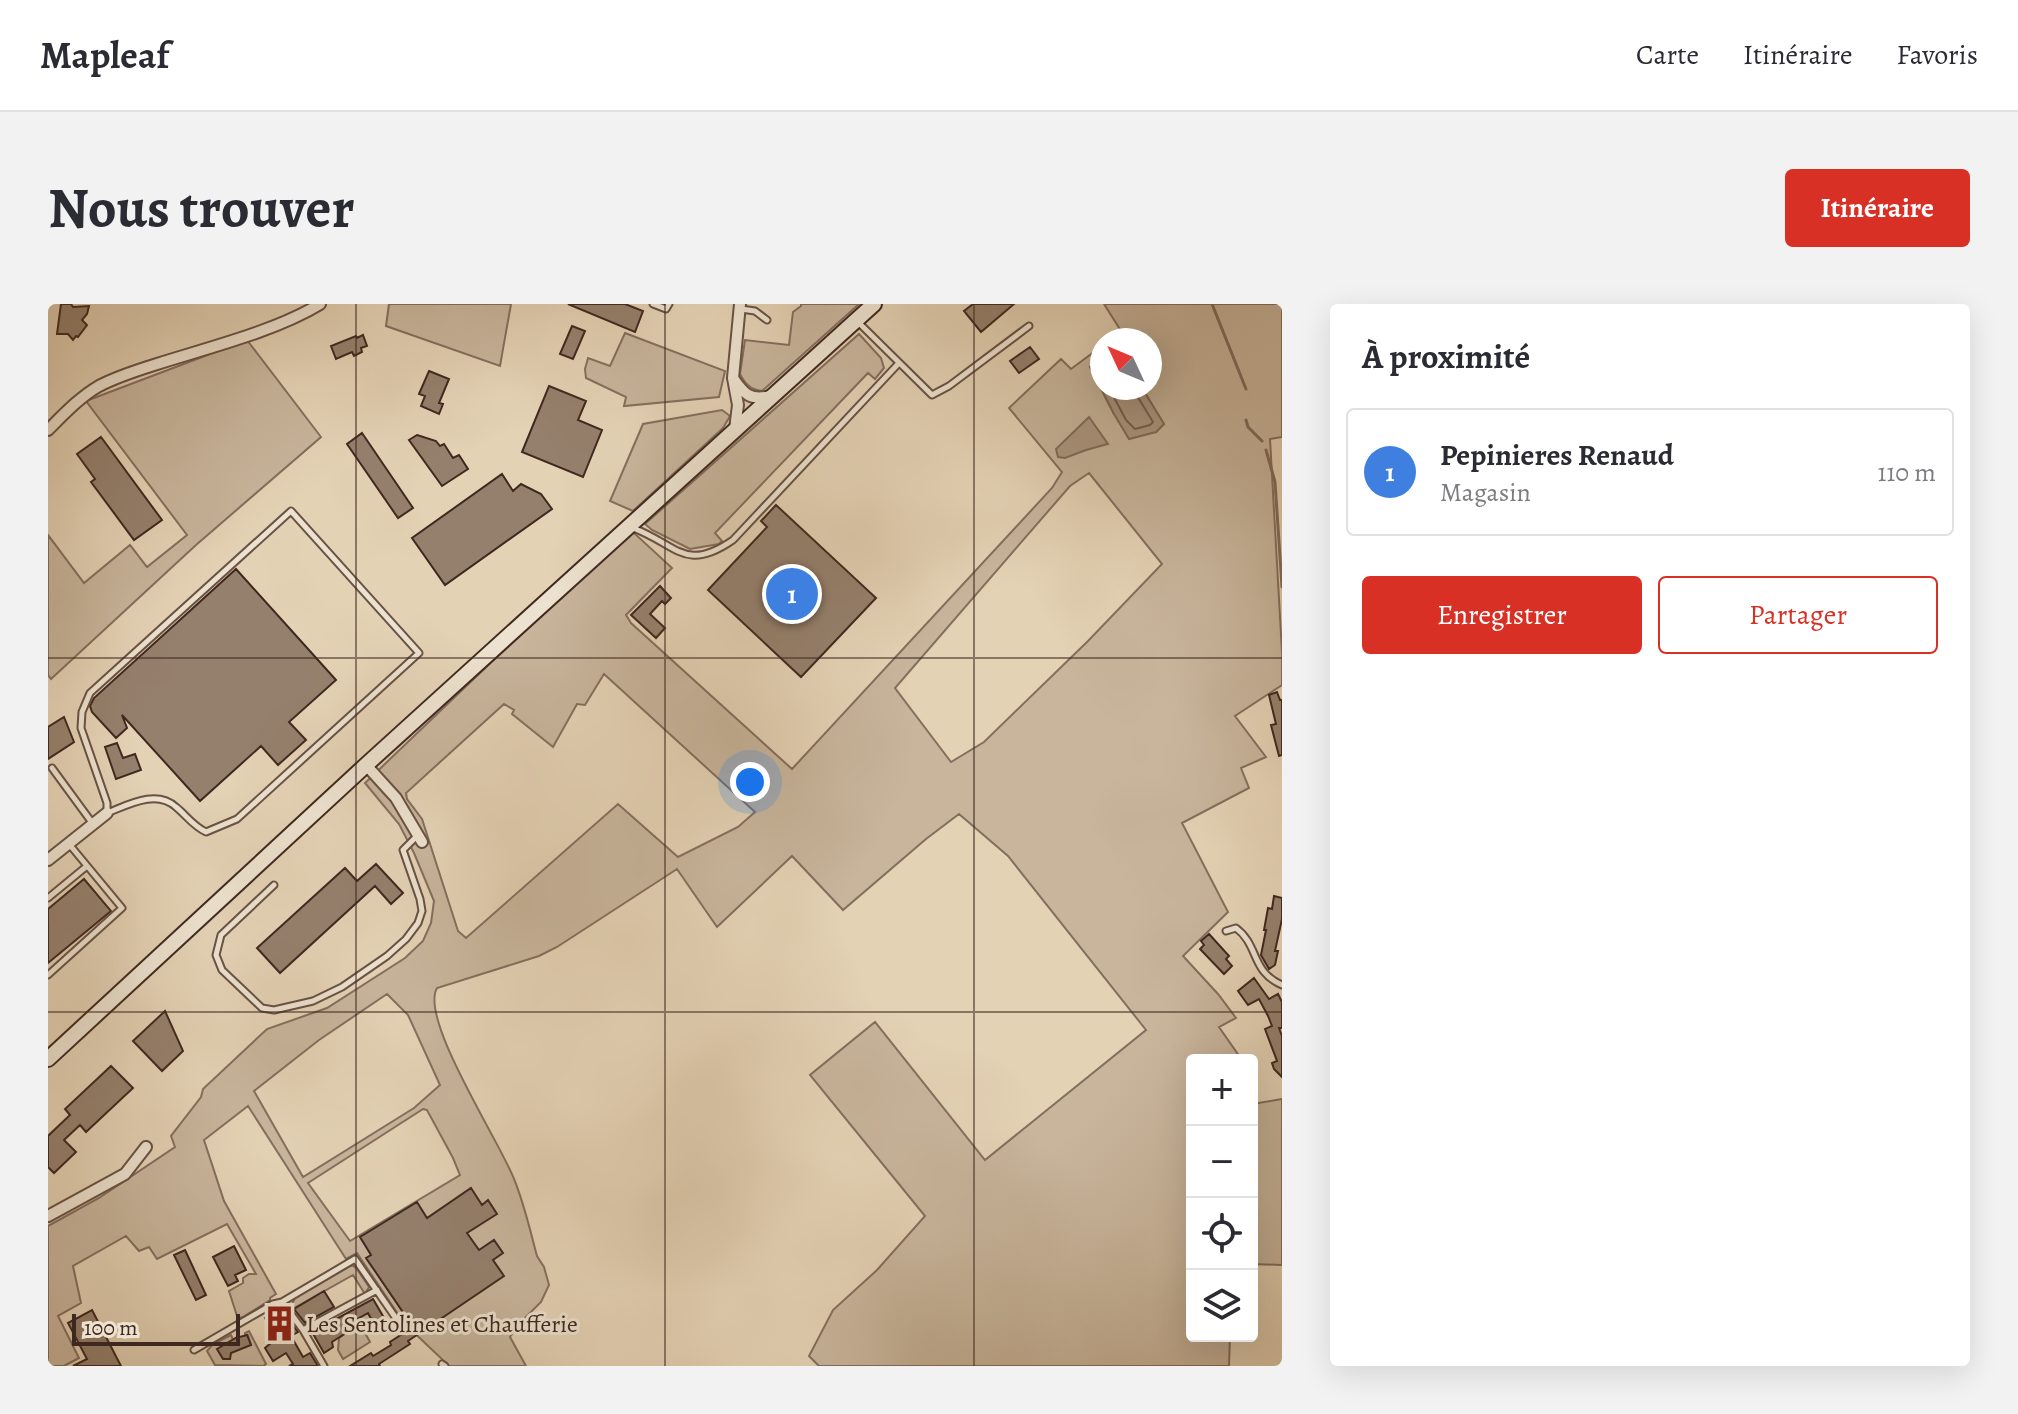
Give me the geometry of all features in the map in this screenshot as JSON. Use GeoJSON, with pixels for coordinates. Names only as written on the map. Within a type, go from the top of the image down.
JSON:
{"type":"FeatureCollection","features":[{"type":"Feature","properties":{"kind":"main road"},"geometry":{"type":"LineString","coordinates":[[48,1059],[366,765],[874,304]]}},
{"type":"Feature","properties":{"kind":"street"},"geometry":{"type":"LineString","coordinates":[[48,430],[77,402],[121,376],[262,329],[320,304]]}},
{"type":"Feature","properties":{"kind":"street"},"geometry":{"type":"LineString","coordinates":[[735,429],[738,405],[733,378],[740,306]]}},
{"type":"Feature","properties":{"kind":"street"},"geometry":{"type":"LineString","coordinates":[[733,378],[751,397],[772,396]]}},
{"type":"Feature","properties":{"kind":"street"},"geometry":{"type":"LineString","coordinates":[[366,765],[396,798],[420,838]]}},
{"type":"Feature","properties":{"kind":"street"},"geometry":{"type":"LineString","coordinates":[[48,860],[107,813]]}},
{"type":"Feature","properties":{"kind":"street"},"geometry":{"type":"LineString","coordinates":[[48,1216],[125,1174],[146,1147]]}},
{"type":"Feature","properties":{"kind":"lane"},"geometry":{"type":"LineString","coordinates":[[653,304],[666,309],[669,304]]}},
{"type":"Feature","properties":{"kind":"lane"},"geometry":{"type":"LineString","coordinates":[[740,306],[755,311],[767,320]]}},
{"type":"Feature","properties":{"kind":"lane"},"geometry":{"type":"LineString","coordinates":[[856,320],[932,395],[949,386],[1029,326]]}},
{"type":"Feature","properties":{"kind":"lane"},"geometry":{"type":"LineString","coordinates":[[629,526],[685,555],[700,557],[716,552],[733,540],[899,363]]}},
{"type":"Feature","properties":{"kind":"lane"},"geometry":{"type":"LineString","coordinates":[[291,511],[419,653],[237,819],[206,832],[196,828],[168,801],[156,798],[137,801],[107,813],[107,803],[81,728],[82,712],[90,693],[291,511]]}},
{"type":"Feature","properties":{"kind":"lane"},"geometry":{"type":"LineString","coordinates":[[52,768],[93,824]]}},
{"type":"Feature","properties":{"kind":"lane"},"geometry":{"type":"LineString","coordinates":[[274,885],[221,935],[216,955],[222,970],[262,1008],[274,1010],[313,1001],[342,987],[406,939],[418,923],[422,911],[403,850],[420,838]]}},
{"type":"Feature","properties":{"kind":"lane"},"geometry":{"type":"LineString","coordinates":[[48,975],[122,908],[68,843]]}},
{"type":"Feature","properties":{"kind":"lane"},"geometry":{"type":"LineString","coordinates":[[48,898],[87,866]]}},
{"type":"Feature","properties":{"kind":"lane"},"geometry":{"type":"LineString","coordinates":[[1226,931],[1236,928],[1244,934],[1261,970],[1271,981],[1282,985]]}},
{"type":"Feature","properties":{"kind":"lane"},"geometry":{"type":"LineString","coordinates":[[194,1350],[355,1259],[402,1327]]}},
{"type":"Feature","properties":{"kind":"lane"},"geometry":{"type":"LineString","coordinates":[[303,1330],[377,1290]]}},
{"type":"Feature","properties":{"kind":"lane"},"geometry":{"type":"LineString","coordinates":[[282,1302],[324,1366]]}},
{"type":"Feature","properties":{"kind":"shaded area"},"geometry":{"type":"Polygon","coordinates":[[[389,304],[511,304],[500,366],[386,326],[389,304]]]}},
{"type":"Feature","properties":{"kind":"shaded area"},"geometry":{"type":"Polygon","coordinates":[[[801,304],[859,304],[762,391],[752,388],[740,374],[745,340],[789,345],[793,312],[801,304]]]}},
{"type":"Feature","properties":{"kind":"shaded area"},"geometry":{"type":"Polygon","coordinates":[[[1104,304],[1282,304],[1282,437],[1270,439],[1282,685],[1235,716],[1266,757],[1241,768],[1249,788],[1182,823],[1228,912],[1183,956],[1236,1018],[1219,1027],[1238,1054],[1186,1054],[1186,1342],[1230,1342],[1229,1366],[819,1366],[809,1356],[833,1310],[877,1270],[925,1216],[810,1075],[875,1022],[985,1160],[1146,1030],[1008,856],[959,814],[843,910],[792,856],[717,927],[677,869],[539,956],[437,988],[435,1004],[439,1026],[514,1179],[549,1285],[541,1302],[510,1337],[526,1366],[442,1366],[445,1362],[404,1323],[357,1253],[346,1259],[248,1106],[204,1140],[224,1201],[276,1294],[243,1317],[237,1316],[229,1291],[243,1283],[243,1278],[249,1274],[256,1274],[227,1224],[157,1259],[149,1247],[139,1251],[126,1236],[73,1266],[81,1303],[58,1316],[79,1358],[64,1366],[48,1366],[48,1226],[99,1198],[175,1147],[171,1136],[201,1097],[203,1089],[267,1029],[327,1008],[405,958],[423,941],[431,923],[434,901],[399,824],[365,783],[633,532],[672,568],[626,615],[631,623],[792,769],[1052,488],[1062,472],[1009,408],[1061,359],[1071,369],[1090,355],[1090,400],[1107,400],[1114,414],[1156,432],[1164,424],[1149,400],[1162,400],[1162,328],[1119,328],[1104,304]],[[1089,473],[1070,486],[895,688],[951,762],[984,742],[1162,564],[1089,473]],[[604,674],[585,705],[577,704],[553,747],[504,704],[406,793],[422,819],[458,931],[466,938],[618,804],[678,857],[738,827],[755,812],[604,674]],[[387,994],[319,1040],[254,1091],[303,1177],[414,1108],[440,1085],[408,1015],[387,994]],[[423,1109],[308,1183],[350,1241],[460,1175],[427,1110],[423,1109]]]}},
{"type":"Feature","properties":{"kind":"shaded area"},"geometry":{"type":"Polygon","coordinates":[[[625,333],[725,371],[719,397],[624,406],[626,397],[586,378],[585,369],[588,358],[610,366],[625,333]]]}},
{"type":"Feature","properties":{"kind":"shaded area"},"geometry":{"type":"Polygon","coordinates":[[[859,334],[881,358],[884,368],[875,379],[868,373],[715,533],[722,541],[719,544],[690,549],[645,524],[859,334]]]}},
{"type":"Feature","properties":{"kind":"shaded area"},"geometry":{"type":"Polygon","coordinates":[[[247,340],[321,437],[196,545],[51,679],[48,675],[48,535],[84,583],[130,545],[147,567],[187,535],[86,401],[247,340]]]}},
{"type":"Feature","properties":{"kind":"shaded area"},"geometry":{"type":"Polygon","coordinates":[[[722,410],[730,416],[723,428],[633,511],[610,501],[643,424],[722,410]]]}},
{"type":"Feature","properties":{"kind":"shaded area"},"geometry":{"type":"Polygon","coordinates":[[[1282,1099],[1282,1265],[1258,1264],[1258,1103],[1282,1099]]]}},
{"type":"Feature","properties":{"kind":"shaded area"},"geometry":{"type":"Polygon","coordinates":[[[352,1265],[369,1287],[365,1294],[353,1275],[294,1308],[295,1298],[352,1265]]]}},
{"type":"Feature","properties":{"kind":"shaded area"},"geometry":{"type":"Polygon","coordinates":[[[368,1313],[375,1326],[365,1333],[370,1342],[343,1359],[338,1350],[339,1338],[346,1333],[343,1327],[368,1313]]]}},
{"type":"Feature","properties":{"kind":"shaded area"},"geometry":{"type":"Polygon","coordinates":[[[249,1331],[266,1364],[215,1365],[207,1351],[213,1344],[231,1335],[238,1350],[251,1345],[248,1335],[245,1335],[249,1331]]]}},
{"type":"Feature","properties":{"kind":"water"},"geometry":{"type":"Polygon","coordinates":[[[1107,400],[1149,400],[1164,424],[1156,432],[1129,439],[1107,400]]]}},
{"type":"Feature","properties":{"kind":"water"},"geometry":{"type":"Polygon","coordinates":[[[1089,417],[1108,444],[1065,458],[1058,457],[1056,449],[1089,417]]]}},
{"type":"Feature","properties":{"kind":"building"},"geometry":{"type":"Polygon","coordinates":[[[61,304],[89,306],[82,320],[87,325],[73,340],[68,334],[57,334],[61,304]]]}},
{"type":"Feature","properties":{"kind":"building"},"geometry":{"type":"Polygon","coordinates":[[[568,304],[625,304],[643,311],[635,332],[568,304]]]}},
{"type":"Feature","properties":{"kind":"building"},"geometry":{"type":"Polygon","coordinates":[[[973,304],[1014,304],[981,332],[964,311],[973,304]]]}},
{"type":"Feature","properties":{"kind":"building"},"geometry":{"type":"Polygon","coordinates":[[[572,326],[585,331],[573,359],[560,354],[572,326]]]}},
{"type":"Feature","properties":{"kind":"building"},"geometry":{"type":"Polygon","coordinates":[[[363,335],[367,346],[361,348],[362,352],[354,356],[352,352],[336,359],[331,346],[363,335]]]}},
{"type":"Feature","properties":{"kind":"building"},"geometry":{"type":"Polygon","coordinates":[[[1030,347],[1039,359],[1019,373],[1010,361],[1030,347]]]}},
{"type":"Feature","properties":{"kind":"building"},"geometry":{"type":"Polygon","coordinates":[[[429,371],[449,379],[439,403],[443,404],[439,414],[421,406],[425,396],[419,394],[429,371]]]}},
{"type":"Feature","properties":{"kind":"building"},"geometry":{"type":"Polygon","coordinates":[[[549,386],[586,401],[578,420],[602,430],[583,477],[522,452],[549,386]]]}},
{"type":"Feature","properties":{"kind":"building"},"geometry":{"type":"Polygon","coordinates":[[[362,433],[413,508],[398,518],[347,444],[362,433]]]}},
{"type":"Feature","properties":{"kind":"building"},"geometry":{"type":"Polygon","coordinates":[[[417,435],[436,441],[440,446],[444,444],[453,458],[459,455],[468,469],[442,486],[409,440],[417,435]]]}},
{"type":"Feature","properties":{"kind":"building"},"geometry":{"type":"Polygon","coordinates":[[[101,437],[162,520],[134,540],[91,482],[95,479],[77,454],[101,437]]]}},
{"type":"Feature","properties":{"kind":"building"},"geometry":{"type":"Polygon","coordinates":[[[502,474],[513,491],[521,484],[541,494],[552,509],[445,585],[412,538],[502,474]]]}},
{"type":"Feature","properties":{"kind":"building"},"geometry":{"type":"Polygon","coordinates":[[[776,505],[876,598],[801,677],[708,590],[767,527],[761,521],[776,505]]]}},
{"type":"Feature","properties":{"kind":"building"},"geometry":{"type":"Polygon","coordinates":[[[236,569],[336,680],[289,722],[306,740],[278,765],[261,746],[200,801],[122,715],[127,728],[116,738],[90,706],[94,698],[236,569]]]}},
{"type":"Feature","properties":{"kind":"building"},"geometry":{"type":"Polygon","coordinates":[[[660,586],[671,598],[665,604],[662,601],[650,614],[665,628],[656,638],[631,615],[660,586]]]}},
{"type":"Feature","properties":{"kind":"building"},"geometry":{"type":"Polygon","coordinates":[[[1277,692],[1282,700],[1282,755],[1279,756],[1271,725],[1276,724],[1269,695],[1277,692]]]}},
{"type":"Feature","properties":{"kind":"building"},"geometry":{"type":"Polygon","coordinates":[[[64,717],[74,742],[48,759],[48,727],[64,717]]]}},
{"type":"Feature","properties":{"kind":"building"},"geometry":{"type":"Polygon","coordinates":[[[117,743],[123,758],[135,754],[141,770],[116,779],[105,747],[117,743]]]}},
{"type":"Feature","properties":{"kind":"building"},"geometry":{"type":"Polygon","coordinates":[[[376,864],[403,893],[391,904],[375,886],[280,973],[257,948],[345,868],[357,881],[376,864]]]}},
{"type":"Feature","properties":{"kind":"building"},"geometry":{"type":"Polygon","coordinates":[[[84,879],[111,911],[48,963],[48,909],[84,879]]]}},
{"type":"Feature","properties":{"kind":"building"},"geometry":{"type":"Polygon","coordinates":[[[1274,896],[1282,898],[1282,919],[1275,965],[1269,969],[1261,955],[1268,908],[1272,909],[1274,896]]]}},
{"type":"Feature","properties":{"kind":"building"},"geometry":{"type":"Polygon","coordinates":[[[1209,934],[1229,956],[1226,959],[1232,966],[1224,974],[1200,949],[1204,945],[1201,941],[1209,934]]]}},
{"type":"Feature","properties":{"kind":"building"},"geometry":{"type":"Polygon","coordinates":[[[1254,978],[1269,999],[1278,994],[1282,1002],[1282,1028],[1279,1028],[1282,1036],[1282,1077],[1272,1063],[1277,1061],[1265,1029],[1272,1026],[1268,1016],[1259,999],[1248,1005],[1238,991],[1254,978]]]}},
{"type":"Feature","properties":{"kind":"building"},"geometry":{"type":"Polygon","coordinates":[[[165,1011],[183,1051],[162,1071],[133,1041],[165,1011]]]}},
{"type":"Feature","properties":{"kind":"building"},"geometry":{"type":"Polygon","coordinates":[[[111,1066],[133,1088],[86,1132],[80,1125],[64,1140],[76,1152],[54,1173],[48,1167],[48,1136],[70,1115],[65,1109],[111,1066]]]}},
{"type":"Feature","properties":{"kind":"building"},"geometry":{"type":"Polygon","coordinates":[[[471,1188],[482,1205],[488,1200],[497,1214],[467,1233],[479,1250],[494,1240],[503,1253],[493,1260],[504,1276],[408,1341],[410,1344],[380,1366],[350,1366],[391,1345],[390,1342],[413,1327],[366,1258],[371,1255],[360,1237],[417,1202],[427,1218],[471,1188]]]}},
{"type":"Feature","properties":{"kind":"building"},"geometry":{"type":"Polygon","coordinates":[[[234,1246],[246,1270],[235,1275],[238,1281],[228,1286],[213,1257],[234,1246]]]}},
{"type":"Feature","properties":{"kind":"building"},"geometry":{"type":"Polygon","coordinates":[[[185,1250],[206,1295],[196,1300],[174,1255],[185,1250]]]}},
{"type":"Feature","properties":{"kind":"building"},"geometry":{"type":"Polygon","coordinates":[[[324,1291],[334,1307],[305,1323],[294,1309],[324,1291]]]}},
{"type":"Feature","properties":{"kind":"building"},"geometry":{"type":"Polygon","coordinates":[[[373,1299],[387,1323],[377,1329],[368,1313],[343,1327],[346,1333],[332,1342],[333,1347],[324,1353],[312,1332],[373,1299]]]}},
{"type":"Feature","properties":{"kind":"building"},"geometry":{"type":"Polygon","coordinates":[[[280,1308],[298,1332],[291,1336],[303,1357],[310,1353],[318,1366],[289,1366],[293,1364],[286,1353],[273,1361],[265,1348],[277,1338],[265,1318],[280,1308]]]}},
{"type":"Feature","properties":{"kind":"building"},"geometry":{"type":"Polygon","coordinates":[[[92,1310],[121,1366],[73,1366],[87,1359],[68,1323],[92,1310]]]}},
{"type":"Feature","properties":{"kind":"building"},"geometry":{"type":"Polygon","coordinates":[[[247,1335],[251,1345],[231,1353],[230,1359],[223,1359],[217,1349],[239,1336],[247,1335]]]}},
{"type":"Feature","properties":{"kind":"waterway"},"geometry":{"type":"LineString","coordinates":[[1212,304],[1246,389]]}},
{"type":"Feature","properties":{"kind":"waterway"},"geometry":{"type":"LineString","coordinates":[[1246,420],[1248,427],[1262,441]]}},
{"type":"Feature","properties":{"kind":"waterway"},"geometry":{"type":"LineString","coordinates":[[1266,450],[1275,482],[1282,587]]}},
{"type":"Feature","properties":{"kind":"place","name":"Pepinieres Renaud"},"geometry":{"type":"Point","coordinates":[792,594]}},
{"type":"Feature","properties":{"kind":"place","name":"Les Sentolines et Chaufferie"},"geometry":{"type":"Point","coordinates":[280,1324]}}]}
